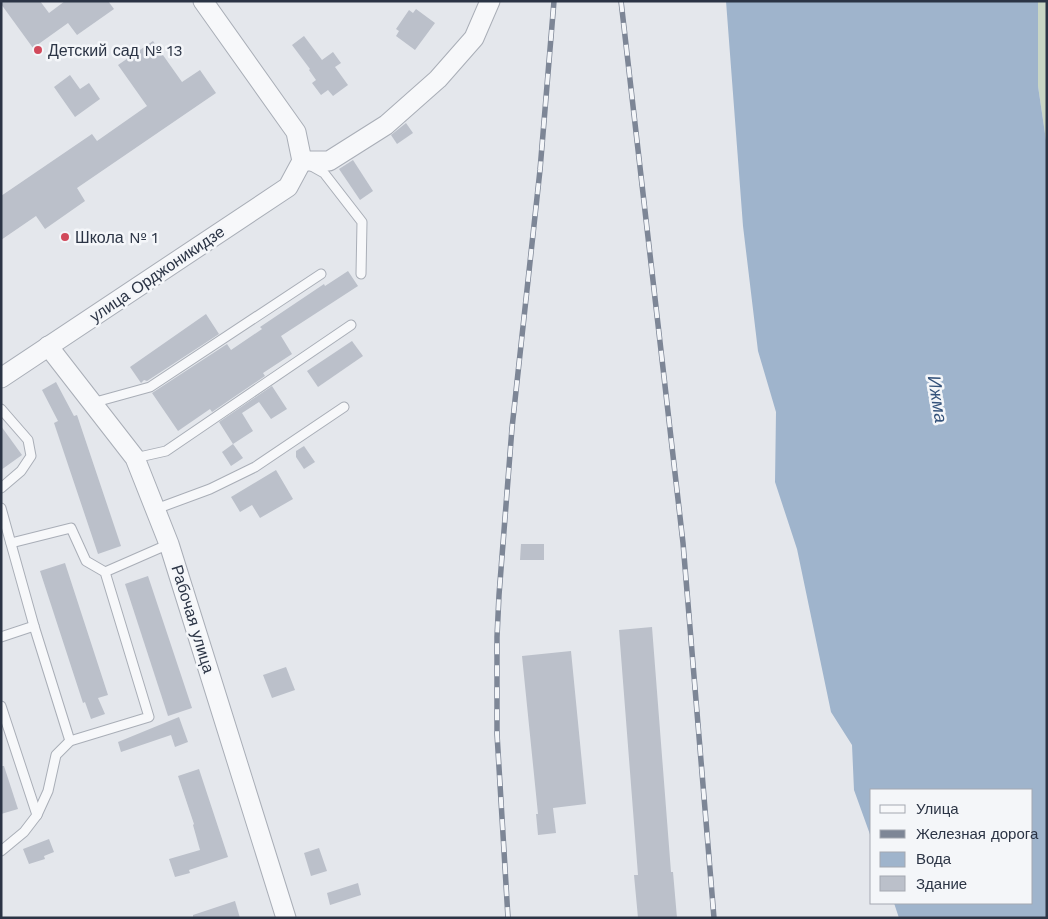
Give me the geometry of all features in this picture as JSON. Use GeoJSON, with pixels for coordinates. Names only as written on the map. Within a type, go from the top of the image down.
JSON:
{"type":"FeatureCollection","features":[{"type":"Feature","properties":{"kind":"street"},"geometry":{"type":"LineString","coordinates":[[203,1],[296,132],[302,161],[329,161],[386,125],[438,79],[474,38],[490,1]]}},
{"type":"Feature","properties":{"kind":"street","name":"улица Орджоникидзе"},"geometry":{"type":"LineString","coordinates":[[1,378],[288,187],[302,161]]}},
{"type":"Feature","properties":{"kind":"street","name":"Рабочая улица"},"geometry":{"type":"LineString","coordinates":[[48,346],[136,458],[169,544],[286,918]]}},
{"type":"Feature","properties":{"kind":"lane"},"geometry":{"type":"LineString","coordinates":[[302,161],[324,173],[362,222],[361,274]]}},
{"type":"Feature","properties":{"kind":"lane"},"geometry":{"type":"LineString","coordinates":[[92,403],[150,387],[321,274]]}},
{"type":"Feature","properties":{"kind":"lane"},"geometry":{"type":"LineString","coordinates":[[136,458],[166,450],[351,325]]}},
{"type":"Feature","properties":{"kind":"lane"},"geometry":{"type":"LineString","coordinates":[[156,510],[210,489],[255,467],[344,406]]}},
{"type":"Feature","properties":{"kind":"lane"},"geometry":{"type":"LineString","coordinates":[[1,409],[28,440],[31,456],[21,470],[1,488]]}},
{"type":"Feature","properties":{"kind":"lane"},"geometry":{"type":"LineString","coordinates":[[1,508],[34,626],[70,741]]}},
{"type":"Feature","properties":{"kind":"lane"},"geometry":{"type":"LineString","coordinates":[[1,851],[24,832],[37,815],[48,791],[56,755],[70,741],[149,718],[105,572],[86,561],[71,528],[11,543]]}},
{"type":"Feature","properties":{"kind":"lane"},"geometry":{"type":"LineString","coordinates":[[105,572],[169,544]]}},
{"type":"Feature","properties":{"kind":"lane"},"geometry":{"type":"LineString","coordinates":[[1,637],[34,626]]}},
{"type":"Feature","properties":{"kind":"lane"},"geometry":{"type":"LineString","coordinates":[[1,706],[37,815]]}},
{"type":"Feature","properties":{"kind":"green space"},"geometry":{"type":"Polygon","coordinates":[[[1038,1],[1047,1],[1047,147],[1038,86],[1038,1]]]}},
{"type":"Feature","properties":{"kind":"water","name":"Ижма"},"geometry":{"type":"Polygon","coordinates":[[[726,1],[1038,1],[1038,86],[1047,147],[1047,918],[899,918],[894,904],[1033,904],[1033,789],[870,789],[870,834],[854,790],[852,745],[831,712],[797,549],[775,482],[776,412],[758,351],[743,226],[726,1]]]}},
{"type":"Feature","properties":{"kind":"building"},"geometry":{"type":"Polygon","coordinates":[[[1,1],[40,1],[49,13],[65,1],[108,1],[114,9],[77,35],[68,23],[33,48],[1,4],[1,1]]]}},
{"type":"Feature","properties":{"kind":"building"},"geometry":{"type":"Polygon","coordinates":[[[416,9],[435,23],[415,50],[396,36],[399,31],[396,29],[409,10],[413,13],[416,9]]]}},
{"type":"Feature","properties":{"kind":"building"},"geometry":{"type":"Polygon","coordinates":[[[304,36],[322,60],[333,52],[341,63],[335,67],[348,85],[333,96],[328,90],[321,95],[312,83],[316,80],[310,69],[292,45],[304,36]]]}},
{"type":"Feature","properties":{"kind":"building"},"geometry":{"type":"Polygon","coordinates":[[[153,41],[182,82],[200,70],[216,93],[77,188],[85,201],[45,229],[36,216],[1,240],[1,196],[92,134],[97,141],[147,106],[118,65],[153,41]]]}},
{"type":"Feature","properties":{"kind":"building"},"geometry":{"type":"Polygon","coordinates":[[[70,75],[80,89],[89,83],[100,99],[75,117],[54,87],[70,75]]]}},
{"type":"Feature","properties":{"kind":"building"},"geometry":{"type":"Polygon","coordinates":[[[406,123],[413,133],[397,144],[391,135],[406,123]]]}},
{"type":"Feature","properties":{"kind":"building"},"geometry":{"type":"Polygon","coordinates":[[[353,160],[373,191],[360,200],[339,169],[353,160]]]}},
{"type":"Feature","properties":{"kind":"building"},"geometry":{"type":"Polygon","coordinates":[[[348,271],[358,286],[281,336],[292,354],[263,373],[265,376],[212,412],[210,409],[178,431],[152,393],[227,344],[231,350],[262,329],[260,327],[324,284],[325,286],[348,271]]]}},
{"type":"Feature","properties":{"kind":"building"},"geometry":{"type":"Polygon","coordinates":[[[206,314],[219,334],[141,383],[130,367],[206,314]]]}},
{"type":"Feature","properties":{"kind":"building"},"geometry":{"type":"Polygon","coordinates":[[[352,341],[363,356],[318,387],[307,371],[352,341]]]}},
{"type":"Feature","properties":{"kind":"building"},"geometry":{"type":"Polygon","coordinates":[[[56,382],[74,416],[77,415],[121,546],[98,554],[54,423],[58,421],[42,390],[56,382]]]}},
{"type":"Feature","properties":{"kind":"building"},"geometry":{"type":"Polygon","coordinates":[[[272,386],[287,409],[271,419],[259,402],[242,413],[253,431],[233,444],[219,422],[272,386]]]}},
{"type":"Feature","properties":{"kind":"building"},"geometry":{"type":"Polygon","coordinates":[[[1,426],[22,455],[1,470],[1,426]]]}},
{"type":"Feature","properties":{"kind":"building"},"geometry":{"type":"Polygon","coordinates":[[[233,444],[243,458],[231,466],[222,452],[233,444]]]}},
{"type":"Feature","properties":{"kind":"building"},"geometry":{"type":"Polygon","coordinates":[[[304,446],[315,462],[304,469],[296,457],[296,451],[304,446]]]}},
{"type":"Feature","properties":{"kind":"building"},"geometry":{"type":"Polygon","coordinates":[[[276,470],[293,499],[260,518],[252,505],[240,512],[231,497],[276,470]]]}},
{"type":"Feature","properties":{"kind":"building"},"geometry":{"type":"Polygon","coordinates":[[[521,544],[544,544],[544,560],[520,560],[521,544]]]}},
{"type":"Feature","properties":{"kind":"building"},"geometry":{"type":"Polygon","coordinates":[[[65,563],[108,695],[98,698],[105,714],[91,719],[85,702],[83,703],[40,571],[65,563]]]}},
{"type":"Feature","properties":{"kind":"building"},"geometry":{"type":"Polygon","coordinates":[[[148,576],[192,708],[168,716],[125,584],[148,576]]]}},
{"type":"Feature","properties":{"kind":"building"},"geometry":{"type":"Polygon","coordinates":[[[652,627],[671,872],[673,872],[677,918],[638,918],[634,875],[638,875],[619,630],[652,627]]]}},
{"type":"Feature","properties":{"kind":"building"},"geometry":{"type":"Polygon","coordinates":[[[571,651],[586,804],[553,808],[556,833],[538,835],[536,814],[538,814],[522,656],[571,651]]]}},
{"type":"Feature","properties":{"kind":"building"},"geometry":{"type":"Polygon","coordinates":[[[286,667],[295,690],[272,698],[263,675],[286,667]]]}},
{"type":"Feature","properties":{"kind":"building"},"geometry":{"type":"Polygon","coordinates":[[[179,717],[188,742],[175,747],[171,735],[121,752],[118,742],[179,717]]]}},
{"type":"Feature","properties":{"kind":"building"},"geometry":{"type":"Polygon","coordinates":[[[1,766],[4,766],[18,809],[1,814],[1,766]]]}},
{"type":"Feature","properties":{"kind":"building"},"geometry":{"type":"Polygon","coordinates":[[[199,769],[228,857],[189,870],[190,873],[175,877],[169,859],[200,850],[194,824],[178,776],[199,769]]]}},
{"type":"Feature","properties":{"kind":"building"},"geometry":{"type":"Polygon","coordinates":[[[49,839],[54,852],[44,856],[45,859],[29,864],[23,849],[49,839]]]}},
{"type":"Feature","properties":{"kind":"building"},"geometry":{"type":"Polygon","coordinates":[[[319,848],[327,871],[311,876],[304,853],[319,848]]]}},
{"type":"Feature","properties":{"kind":"building"},"geometry":{"type":"Polygon","coordinates":[[[358,883],[361,895],[330,905],[327,893],[358,883]]]}},
{"type":"Feature","properties":{"kind":"building"},"geometry":{"type":"Polygon","coordinates":[[[235,901],[240,918],[193,918],[193,915],[235,901]]]}},
{"type":"Feature","properties":{"kind":"railway"},"geometry":{"type":"LineString","coordinates":[[508,918],[497,734],[499,595],[512,428],[540,170],[554,1]]}},
{"type":"Feature","properties":{"kind":"railway"},"geometry":{"type":"LineString","coordinates":[[621,1],[683,543],[714,918]]}},
{"type":"Feature","properties":{"kind":"place","name":"Детский сад № 13"},"geometry":{"type":"Point","coordinates":[38,50]}},
{"type":"Feature","properties":{"kind":"place","name":"Школа № 1"},"geometry":{"type":"Point","coordinates":[65,237]}}]}
